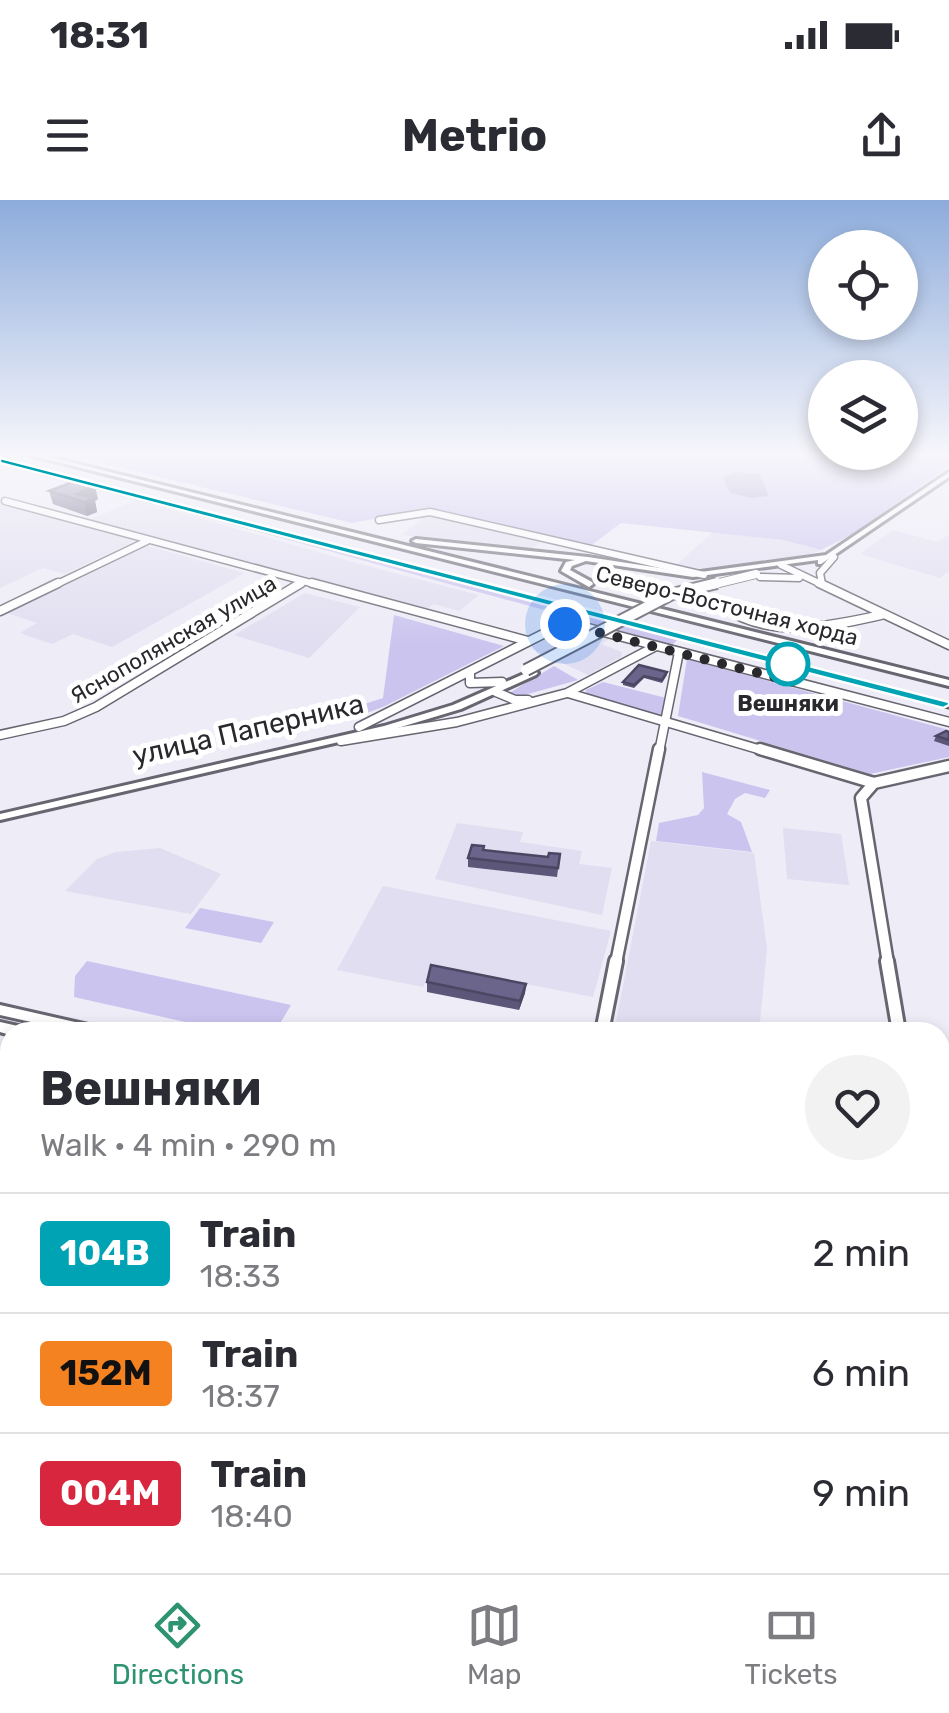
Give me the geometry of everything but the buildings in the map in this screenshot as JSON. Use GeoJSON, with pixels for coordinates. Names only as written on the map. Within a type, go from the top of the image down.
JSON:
{"type":"FeatureCollection","features":[{"type":"Feature","properties":{"kind":"main road","name":"Северо-Восточная хорда"},"geometry":{"type":"LineString","coordinates":[[290,518],[949,679]]}},
{"type":"Feature","properties":{"kind":"main road","name":"Северо-Восточная хорда"},"geometry":{"type":"LineString","coordinates":[[313,518],[591,585],[949,679]]}},
{"type":"Feature","properties":{"kind":"main road"},"geometry":{"type":"LineString","coordinates":[[399,539],[705,575],[787,568],[829,557],[886,518]]}},
{"type":"Feature","properties":{"kind":"main road"},"geometry":{"type":"LineString","coordinates":[[591,585],[568,575],[565,568],[580,561],[601,561]]}},
{"type":"Feature","properties":{"kind":"main road","name":"улица Паперника"},"geometry":{"type":"LineString","coordinates":[[0,813],[387,728],[499,687],[679,596],[787,568]]}},
{"type":"Feature","properties":{"kind":"main road","name":"улица Паперника"},"geometry":{"type":"LineString","coordinates":[[0,813],[359,727],[499,687]]}},
{"type":"Feature","properties":{"kind":"main road"},"geometry":{"type":"LineString","coordinates":[[0,1010],[53,1022]]}},
{"type":"Feature","properties":{"kind":"street"},"geometry":{"type":"LineString","coordinates":[[65,518],[529,642]]}},
{"type":"Feature","properties":{"kind":"street"},"geometry":{"type":"LineString","coordinates":[[378,520],[391,518]]}},
{"type":"Feature","properties":{"kind":"street"},"geometry":{"type":"LineString","coordinates":[[457,518],[705,575]]}},
{"type":"Feature","properties":{"kind":"street"},"geometry":{"type":"LineString","coordinates":[[0,612],[148,541]]}},
{"type":"Feature","properties":{"kind":"street"},"geometry":{"type":"LineString","coordinates":[[826,588],[818,577],[829,557]]}},
{"type":"Feature","properties":{"kind":"street"},"geometry":{"type":"LineString","coordinates":[[787,568],[949,645]]}},
{"type":"Feature","properties":{"kind":"street"},"geometry":{"type":"LineString","coordinates":[[758,576],[812,580]]}},
{"type":"Feature","properties":{"kind":"street","name":"Яснополянская улица"},"geometry":{"type":"LineString","coordinates":[[0,735],[64,721],[96,707],[303,582]]}},
{"type":"Feature","properties":{"kind":"street"},"geometry":{"type":"LineString","coordinates":[[723,607],[732,614],[794,630],[882,615]]}},
{"type":"Feature","properties":{"kind":"street"},"geometry":{"type":"LineString","coordinates":[[359,727],[556,628],[573,624],[949,722]]}},
{"type":"Feature","properties":{"kind":"street"},"geometry":{"type":"LineString","coordinates":[[315,745],[457,722],[544,700],[568,692],[656,646]]}},
{"type":"Feature","properties":{"kind":"street"},"geometry":{"type":"LineString","coordinates":[[604,1022],[679,652]]}},
{"type":"Feature","properties":{"kind":"street","name":"улица Паперника"},"geometry":{"type":"LineString","coordinates":[[470,673],[470,682],[499,687],[514,700],[544,700]]}},
{"type":"Feature","properties":{"kind":"street"},"geometry":{"type":"LineString","coordinates":[[568,692],[874,783],[949,766]]}},
{"type":"Feature","properties":{"kind":"street"},"geometry":{"type":"LineString","coordinates":[[874,783],[861,798],[897,1022]]}},
{"type":"Feature","properties":{"kind":"shaded area"},"geometry":{"type":"Polygon","coordinates":[[[0,518],[56,518],[137,540],[65,574],[43,568],[0,588],[0,518]]]}},
{"type":"Feature","properties":{"kind":"shaded area"},"geometry":{"type":"Polygon","coordinates":[[[199,518],[479,595],[459,611],[434,604],[425,610],[89,520],[199,518]]]}},
{"type":"Feature","properties":{"kind":"shaded area"},"geometry":{"type":"Polygon","coordinates":[[[331,518],[378,518],[352,523],[331,518]]]}},
{"type":"Feature","properties":{"kind":"shaded area"},"geometry":{"type":"Polygon","coordinates":[[[423,518],[446,518],[543,540],[528,551],[402,535],[423,518]]]}},
{"type":"Feature","properties":{"kind":"shaded area"},"geometry":{"type":"Polygon","coordinates":[[[466,518],[875,518],[821,550],[783,540],[621,523],[589,547],[466,518]]]}},
{"type":"Feature","properties":{"kind":"shaded area"},"geometry":{"type":"Polygon","coordinates":[[[232,523],[677,640],[672,645],[232,523]]]}},
{"type":"Feature","properties":{"kind":"shaded area"},"geometry":{"type":"Polygon","coordinates":[[[893,530],[937,542],[949,535],[949,571],[940,578],[860,554],[893,530]]]}},
{"type":"Feature","properties":{"kind":"shaded area"},"geometry":{"type":"Polygon","coordinates":[[[713,532],[783,540],[821,550],[797,559],[703,572],[675,566],[713,532]]]}},
{"type":"Feature","properties":{"kind":"shaded area"},"geometry":{"type":"Polygon","coordinates":[[[147,546],[245,573],[112,647],[73,634],[52,644],[20,633],[37,623],[7,613],[147,546]]]}},
{"type":"Feature","properties":{"kind":"shaded area"},"geometry":{"type":"Polygon","coordinates":[[[305,593],[360,607],[309,658],[234,635],[305,593]]]}},
{"type":"Feature","properties":{"kind":"shaded area"},"geometry":{"type":"Polygon","coordinates":[[[394,615],[504,646],[347,721],[343,711],[383,698],[394,615]]]}},
{"type":"Feature","properties":{"kind":"shaded area"},"geometry":{"type":"Polygon","coordinates":[[[568,628],[609,639],[601,644],[622,652],[621,657],[588,675],[530,648],[568,628]]]}},
{"type":"Feature","properties":{"kind":"shaded area"},"geometry":{"type":"Polygon","coordinates":[[[687,659],[949,730],[949,757],[870,774],[678,716],[687,659]]]}},
{"type":"Feature","properties":{"kind":"shaded area"},"geometry":{"type":"Polygon","coordinates":[[[554,666],[578,680],[521,696],[506,695],[554,666]]]}},
{"type":"Feature","properties":{"kind":"shaded area"},"geometry":{"type":"Polygon","coordinates":[[[603,682],[666,698],[663,715],[653,717],[586,697],[586,690],[603,682]]]}},
{"type":"Feature","properties":{"kind":"shaded area"},"geometry":{"type":"Polygon","coordinates":[[[702,772],[770,790],[765,798],[745,793],[735,799],[727,814],[741,822],[752,852],[656,841],[659,823],[698,815],[704,808],[702,772]]]}},
{"type":"Feature","properties":{"kind":"shaded area"},"geometry":{"type":"Polygon","coordinates":[[[457,823],[523,832],[520,842],[582,851],[579,864],[612,868],[602,915],[435,879],[457,823]]]}},
{"type":"Feature","properties":{"kind":"shaded area"},"geometry":{"type":"Polygon","coordinates":[[[783,828],[841,834],[849,885],[787,879],[783,828]]]}},
{"type":"Feature","properties":{"kind":"shaded area"},"geometry":{"type":"Polygon","coordinates":[[[651,841],[754,853],[767,949],[760,1022],[616,1022],[651,841]]]}},
{"type":"Feature","properties":{"kind":"shaded area"},"geometry":{"type":"Polygon","coordinates":[[[160,848],[221,874],[191,914],[65,891],[97,859],[116,852],[160,848]]]}},
{"type":"Feature","properties":{"kind":"shaded area"},"geometry":{"type":"Polygon","coordinates":[[[383,886],[611,931],[593,997],[433,966],[423,987],[337,970],[383,886]]]}},
{"type":"Feature","properties":{"kind":"shaded area"},"geometry":{"type":"Polygon","coordinates":[[[200,908],[274,922],[261,943],[185,928],[200,908]]]}},
{"type":"Feature","properties":{"kind":"shaded area"},"geometry":{"type":"Polygon","coordinates":[[[87,961],[291,1005],[281,1022],[185,1022],[74,997],[75,976],[87,961]]]}},
{"type":"Feature","properties":{"kind":"railway"},"geometry":{"type":"LineString","coordinates":[[217,518],[949,707]]}},
{"type":"Feature","properties":{"kind":"train","name":"104В"},"geometry":{"type":"LineString","coordinates":[[227,518],[949,705]]}},
{"type":"Feature","properties":{"kind":"place","name":"Вешняки"},"geometry":{"type":"Point","coordinates":[788,664]}},
{"type":"Feature","properties":{"kind":"route"},"geometry":{"type":"LineString","coordinates":[[565,624],[794,682],[788,664]]}}]}
